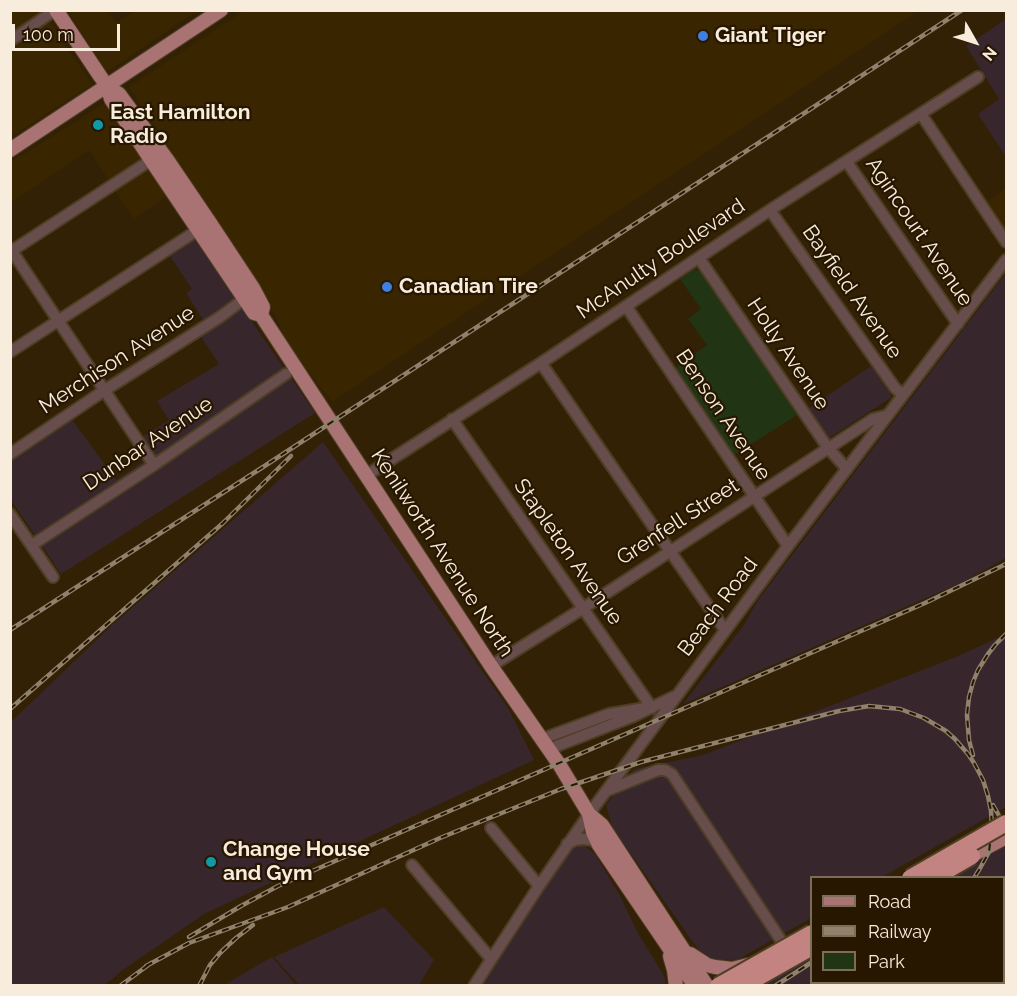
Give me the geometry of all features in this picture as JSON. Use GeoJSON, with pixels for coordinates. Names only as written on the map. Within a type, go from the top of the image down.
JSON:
{"type":"FeatureCollection","features":[{"type":"Feature","properties":{"kind":"highway"},"geometry":{"type":"LineString","coordinates":[[913,876],[1006,822]]}},
{"type":"Feature","properties":{"kind":"highway"},"geometry":{"type":"LineString","coordinates":[[936,876],[1006,836]]}},
{"type":"Feature","properties":{"kind":"highway"},"geometry":{"type":"LineString","coordinates":[[717,986],[810,934]]}},
{"type":"Feature","properties":{"kind":"highway"},"geometry":{"type":"LineString","coordinates":[[743,986],[810,945]]}},
{"type":"Feature","properties":{"kind":"main road","name":"Kenilworth Avenue North"},"geometry":{"type":"LineString","coordinates":[[56,10],[107,86],[111,99],[151,160],[251,284],[263,307],[261,315]]}},
{"type":"Feature","properties":{"kind":"main road"},"geometry":{"type":"LineString","coordinates":[[10,150],[221,10]]}},
{"type":"Feature","properties":{"kind":"main road","name":"Kenilworth Avenue North"},"geometry":{"type":"LineString","coordinates":[[107,86],[119,94],[168,161],[244,299],[254,313],[261,315],[491,666],[573,785],[589,814],[599,845],[695,986]]}},
{"type":"Feature","properties":{"kind":"main road","name":"Kenilworth Avenue North"},"geometry":{"type":"LineString","coordinates":[[589,814],[602,825],[707,986]]}},
{"type":"Feature","properties":{"kind":"main road"},"geometry":{"type":"LineString","coordinates":[[743,986],[759,968],[810,934]]}},
{"type":"Feature","properties":{"kind":"main road"},"geometry":{"type":"LineString","coordinates":[[665,942],[674,970],[676,986]]}},
{"type":"Feature","properties":{"kind":"main road"},"geometry":{"type":"LineString","coordinates":[[682,945],[695,958],[707,965],[732,969],[759,968]]}},
{"type":"Feature","properties":{"kind":"main road"},"geometry":{"type":"LineString","coordinates":[[717,986],[810,945]]}},
{"type":"Feature","properties":{"kind":"street"},"geometry":{"type":"LineString","coordinates":[[10,41],[56,10]]}},
{"type":"Feature","properties":{"kind":"street","name":"McAnulty Boulevard"},"geometry":{"type":"LineString","coordinates":[[367,475],[541,363],[770,210],[978,77]]}},
{"type":"Feature","properties":{"kind":"street"},"geometry":{"type":"LineString","coordinates":[[921,114],[1006,242]]}},
{"type":"Feature","properties":{"kind":"street"},"geometry":{"type":"LineString","coordinates":[[151,160],[11,250],[154,465]]}},
{"type":"Feature","properties":{"kind":"street","name":"Agincourt Avenue"},"geometry":{"type":"LineString","coordinates":[[847,162],[958,324]]}},
{"type":"Feature","properties":{"kind":"street","name":"Bayfield Avenue"},"geometry":{"type":"LineString","coordinates":[[770,210],[895,388],[903,395]]}},
{"type":"Feature","properties":{"kind":"street"},"geometry":{"type":"LineString","coordinates":[[10,352],[204,226]]}},
{"type":"Feature","properties":{"kind":"street","name":"Holly Avenue"},"geometry":{"type":"LineString","coordinates":[[699,258],[828,448],[847,469]]}},
{"type":"Feature","properties":{"kind":"street","name":"Beach Road"},"geometry":{"type":"LineString","coordinates":[[474,986],[567,844],[788,546],[1006,260]]}},
{"type":"Feature","properties":{"kind":"street","name":"Merchison Avenue"},"geometry":{"type":"LineString","coordinates":[[10,454],[244,299]]}},
{"type":"Feature","properties":{"kind":"street","name":"Benson Avenue"},"geometry":{"type":"LineString","coordinates":[[626,306],[788,546]]}},
{"type":"Feature","properties":{"kind":"street"},"geometry":{"type":"LineString","coordinates":[[541,363],[725,630]]}},
{"type":"Feature","properties":{"kind":"street","name":"Dunbar Avenue"},"geometry":{"type":"LineString","coordinates":[[32,545],[286,374]]}},
{"type":"Feature","properties":{"kind":"street","name":"Grenfell Street"},"geometry":{"type":"LineString","coordinates":[[491,666],[873,419],[888,415]]}},
{"type":"Feature","properties":{"kind":"street","name":"Stapleton Avenue"},"geometry":{"type":"LineString","coordinates":[[452,419],[652,708]]}},
{"type":"Feature","properties":{"kind":"street"},"geometry":{"type":"LineString","coordinates":[[10,514],[53,577]]}},
{"type":"Feature","properties":{"kind":"street"},"geometry":{"type":"LineString","coordinates":[[545,744],[609,714],[652,708],[676,696]]}},
{"type":"Feature","properties":{"kind":"street"},"geometry":{"type":"LineString","coordinates":[[606,791],[658,770],[665,770],[672,774],[786,948]]}},
{"type":"Feature","properties":{"kind":"street"},"geometry":{"type":"LineString","coordinates":[[491,828],[539,886]]}},
{"type":"Feature","properties":{"kind":"street"},"geometry":{"type":"LineString","coordinates":[[567,844],[583,839],[592,840],[599,845]]}},
{"type":"Feature","properties":{"kind":"street"},"geometry":{"type":"LineString","coordinates":[[412,865],[491,959]]}},
{"type":"Feature","properties":{"kind":"street"},"geometry":{"type":"LineString","coordinates":[[750,986],[759,968]]}},
{"type":"Feature","properties":{"kind":"shaded area"},"geometry":{"type":"Polygon","coordinates":[[[11,11],[43,11],[92,84],[11,137],[11,11]]]}},
{"type":"Feature","properties":{"kind":"shaded area"},"geometry":{"type":"Polygon","coordinates":[[[68,11],[107,11],[116,23],[135,11],[197,11],[107,72],[68,11]]]}},
{"type":"Feature","properties":{"kind":"shaded area"},"geometry":{"type":"Polygon","coordinates":[[[243,11],[918,11],[332,402],[287,343],[274,313],[129,87],[243,11]]]}},
{"type":"Feature","properties":{"kind":"shaded area"},"geometry":{"type":"Polygon","coordinates":[[[1006,19],[1006,157],[978,114],[999,99],[966,46],[1006,19]]]}},
{"type":"Feature","properties":{"kind":"shaded area"},"geometry":{"type":"Polygon","coordinates":[[[105,103],[167,196],[134,219],[89,150],[11,203],[11,162],[105,103]]]}},
{"type":"Feature","properties":{"kind":"shaded area"},"geometry":{"type":"Polygon","coordinates":[[[1006,187],[1006,232],[986,203],[1006,187]]]}},
{"type":"Feature","properties":{"kind":"shaded area"},"geometry":{"type":"Polygon","coordinates":[[[195,239],[315,413],[61,574],[11,500],[10,459],[71,418],[116,480],[143,462],[131,444],[169,420],[157,401],[219,364],[200,335],[209,329],[186,293],[192,289],[170,256],[195,239]]]}},
{"type":"Feature","properties":{"kind":"shaded area"},"geometry":{"type":"Polygon","coordinates":[[[1006,273],[1006,558],[963,582],[683,704],[744,625],[758,600],[1006,273]]]}},
{"type":"Feature","properties":{"kind":"shaded area"},"geometry":{"type":"Polygon","coordinates":[[[871,366],[892,397],[829,438],[808,409],[871,366]]]}},
{"type":"Feature","properties":{"kind":"shaded area"},"geometry":{"type":"Polygon","coordinates":[[[323,442],[508,708],[534,760],[204,914],[120,972],[105,985],[11,985],[11,722],[110,627],[323,442]]]}},
{"type":"Feature","properties":{"kind":"shaded area"},"geometry":{"type":"Polygon","coordinates":[[[1006,634],[1006,807],[884,876],[810,876],[810,919],[737,960],[705,959],[612,827],[606,805],[634,769],[703,755],[956,657],[1006,634]]]}},
{"type":"Feature","properties":{"kind":"shaded area"},"geometry":{"type":"Polygon","coordinates":[[[577,843],[595,854],[662,972],[665,986],[480,986],[572,846],[577,843]]]}},
{"type":"Feature","properties":{"kind":"shaded area"},"geometry":{"type":"Polygon","coordinates":[[[1006,845],[1006,985],[757,986],[810,955],[810,984],[1005,984],[1005,876],[951,876],[1006,845]]]}},
{"type":"Feature","properties":{"kind":"shaded area"},"geometry":{"type":"Polygon","coordinates":[[[384,907],[434,960],[419,985],[299,985],[274,957],[384,907]]]}},
{"type":"Feature","properties":{"kind":"shaded area"},"geometry":{"type":"Polygon","coordinates":[[[272,957],[296,985],[224,985],[272,957]]]}},
{"type":"Feature","properties":{"kind":"green space"},"geometry":{"type":"Polygon","coordinates":[[[693,270],[700,272],[797,415],[734,455],[675,368],[707,345],[688,319],[701,309],[680,279],[693,270]]]}},
{"type":"Feature","properties":{"kind":"railway"},"geometry":{"type":"LineString","coordinates":[[10,630],[962,10]]}},
{"type":"Feature","properties":{"kind":"railway"},"geometry":{"type":"LineString","coordinates":[[10,709],[223,523],[291,456]]}},
{"type":"Feature","properties":{"kind":"railway"},"geometry":{"type":"LineString","coordinates":[[189,937],[278,886],[925,603],[1006,564]]}},
{"type":"Feature","properties":{"kind":"railway"},"geometry":{"type":"LineString","coordinates":[[973,755],[967,715],[973,682],[988,654],[1006,634]]}},
{"type":"Feature","properties":{"kind":"railway"},"geometry":{"type":"LineString","coordinates":[[146,966],[189,943],[288,907],[440,838],[561,789],[641,762],[839,711],[869,706],[900,709],[924,718],[955,739],[974,763],[988,796],[992,827],[989,852],[975,876]]}},
{"type":"Feature","properties":{"kind":"railway"},"geometry":{"type":"LineString","coordinates":[[993,805],[1006,828]]}},
{"type":"Feature","properties":{"kind":"railway"},"geometry":{"type":"LineString","coordinates":[[199,986],[210,965],[220,953],[253,925]]}},
{"type":"Feature","properties":{"kind":"railway"},"geometry":{"type":"LineString","coordinates":[[120,986],[151,963]]}},
{"type":"Feature","properties":{"kind":"railway"},"geometry":{"type":"LineString","coordinates":[[775,986],[810,963]]}},
{"type":"Feature","properties":{"kind":"place","name":"Giant Tiger"},"geometry":{"type":"Point","coordinates":[703,36]}},
{"type":"Feature","properties":{"kind":"place","name":"East Hamilton Radio"},"geometry":{"type":"Point","coordinates":[98,125]}},
{"type":"Feature","properties":{"kind":"place","name":"Canadian Tire"},"geometry":{"type":"Point","coordinates":[387,287]}},
{"type":"Feature","properties":{"kind":"place","name":"Change House and Gym"},"geometry":{"type":"Point","coordinates":[211,862]}}]}
